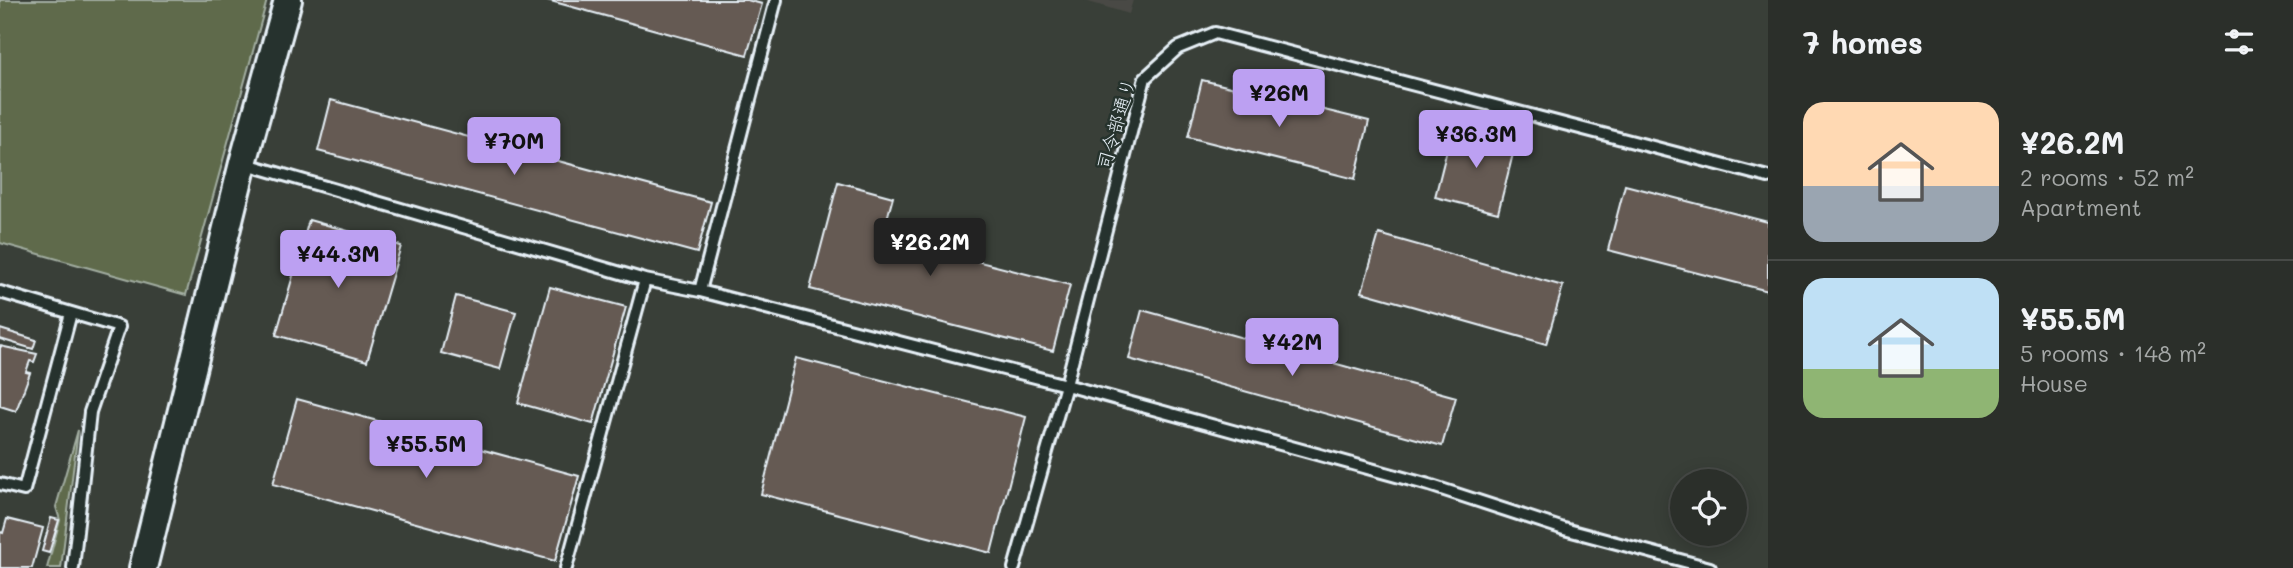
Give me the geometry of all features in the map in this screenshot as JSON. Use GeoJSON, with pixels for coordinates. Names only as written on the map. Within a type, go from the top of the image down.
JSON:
{"type":"FeatureCollection","features":[{"type":"Feature","properties":{"kind":"street"},"geometry":{"type":"LineString","coordinates":[[143,568],[243,163],[288,0]]}},
{"type":"Feature","properties":{"kind":"lane"},"geometry":{"type":"LineString","coordinates":[[700,291],[776,0]]}},
{"type":"Feature","properties":{"kind":"lane","name":"司令部通り"},"geometry":{"type":"LineString","coordinates":[[1014,568],[1066,385],[1145,78],[1178,48],[1215,33],[1768,177]]}},
{"type":"Feature","properties":{"kind":"lane"},"geometry":{"type":"LineString","coordinates":[[243,163],[645,280],[700,291],[1066,385],[1429,485],[1564,529],[1710,568]]}},
{"type":"Feature","properties":{"kind":"lane"},"geometry":{"type":"LineString","coordinates":[[566,568],[645,280]]}},
{"type":"Feature","properties":{"kind":"lane"},"geometry":{"type":"LineString","coordinates":[[0,292],[119,327],[90,412],[73,568]]}},
{"type":"Feature","properties":{"kind":"lane"},"geometry":{"type":"LineString","coordinates":[[0,484],[24,490],[71,313]]}},
{"type":"Feature","properties":{"kind":"shaded area"},"geometry":{"type":"Polygon","coordinates":[[[1082,0],[1133,0],[1129,14],[1082,0]]]}},
{"type":"Feature","properties":{"kind":"green space"},"geometry":{"type":"Polygon","coordinates":[[[0,0],[267,0],[186,295],[0,243],[0,0]]]}},
{"type":"Feature","properties":{"kind":"green space"},"geometry":{"type":"Polygon","coordinates":[[[78,430],[61,568],[47,568],[60,520],[56,507],[78,430]]]}},
{"type":"Feature","properties":{"kind":"building"},"geometry":{"type":"Polygon","coordinates":[[[547,0],[747,0],[762,4],[747,55],[547,0]]]}},
{"type":"Feature","properties":{"kind":"building"},"geometry":{"type":"Polygon","coordinates":[[[1202,80],[1369,121],[1355,179],[1188,137],[1202,80]]]}},
{"type":"Feature","properties":{"kind":"building"},"geometry":{"type":"Polygon","coordinates":[[[331,100],[711,202],[697,253],[318,151],[331,100]]]}},
{"type":"Feature","properties":{"kind":"building"},"geometry":{"type":"Polygon","coordinates":[[[1453,126],[1516,142],[1498,213],[1435,197],[1453,126]]]}},
{"type":"Feature","properties":{"kind":"building"},"geometry":{"type":"Polygon","coordinates":[[[838,182],[893,197],[882,237],[1070,285],[1053,351],[810,289],[838,182]]]}},
{"type":"Feature","properties":{"kind":"building"},"geometry":{"type":"Polygon","coordinates":[[[1625,185],[1768,222],[1768,291],[1608,250],[1625,185]]]}},
{"type":"Feature","properties":{"kind":"building"},"geometry":{"type":"Polygon","coordinates":[[[309,220],[401,246],[367,361],[276,335],[309,220]]]}},
{"type":"Feature","properties":{"kind":"building"},"geometry":{"type":"Polygon","coordinates":[[[1379,234],[1563,286],[1546,344],[1362,292],[1379,234]]]}},
{"type":"Feature","properties":{"kind":"building"},"geometry":{"type":"Polygon","coordinates":[[[550,287],[626,307],[593,424],[518,403],[550,287]]]}},
{"type":"Feature","properties":{"kind":"building"},"geometry":{"type":"Polygon","coordinates":[[[456,296],[516,312],[500,369],[441,353],[456,296]]]}},
{"type":"Feature","properties":{"kind":"building"},"geometry":{"type":"Polygon","coordinates":[[[1142,310],[1456,397],[1442,446],[1129,359],[1142,310]]]}},
{"type":"Feature","properties":{"kind":"building"},"geometry":{"type":"Polygon","coordinates":[[[0,329],[36,340],[33,349],[0,339],[0,329]]]}},
{"type":"Feature","properties":{"kind":"building"},"geometry":{"type":"Polygon","coordinates":[[[0,346],[37,354],[34,362],[30,361],[26,372],[30,373],[16,411],[0,406],[0,346]]]}},
{"type":"Feature","properties":{"kind":"building"},"geometry":{"type":"Polygon","coordinates":[[[796,358],[1026,417],[991,553],[761,494],[796,358]]]}},
{"type":"Feature","properties":{"kind":"building"},"geometry":{"type":"Polygon","coordinates":[[[297,399],[579,476],[555,561],[273,484],[297,399]]]}},
{"type":"Feature","properties":{"kind":"building"},"geometry":{"type":"Polygon","coordinates":[[[51,518],[59,520],[49,553],[42,551],[51,518]]]}},
{"type":"Feature","properties":{"kind":"building"},"geometry":{"type":"Polygon","coordinates":[[[7,519],[43,528],[32,568],[0,568],[0,532],[3,533],[7,519]]]}}]}
